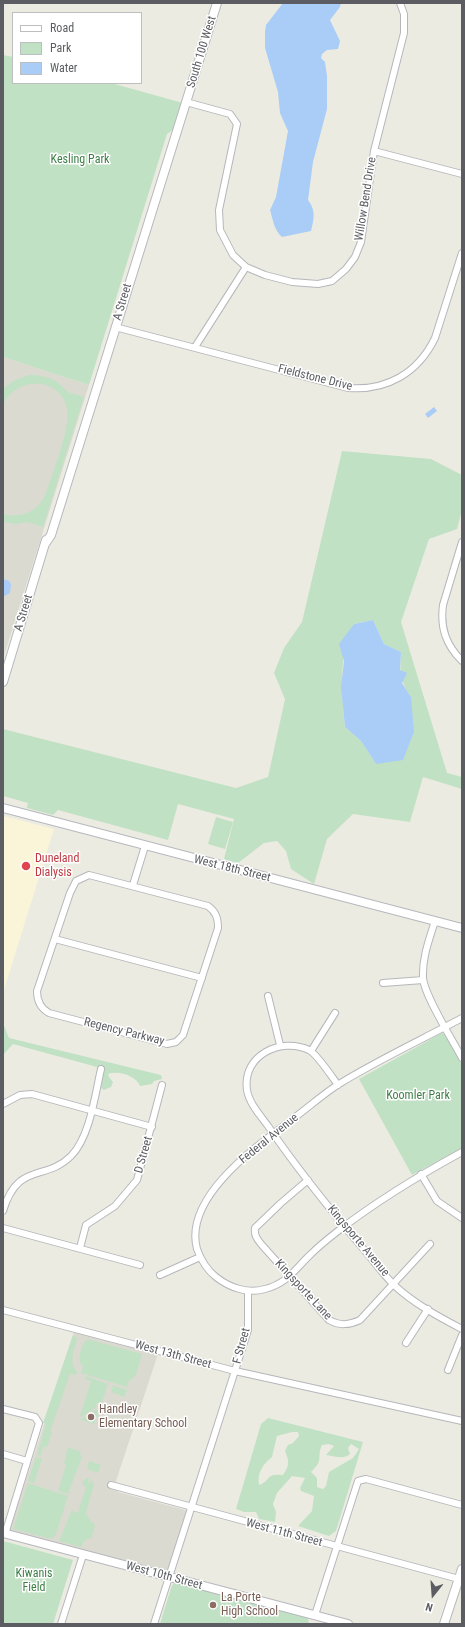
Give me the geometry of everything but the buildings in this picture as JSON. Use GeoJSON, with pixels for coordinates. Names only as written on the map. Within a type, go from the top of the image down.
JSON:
{"type":"FeatureCollection","features":[{"type":"Feature","properties":{"kind":"street","name":"South 100 West"},"geometry":{"type":"LineString","coordinates":[[186,102],[217,3]]}},
{"type":"Feature","properties":{"kind":"street","name":"Willow Bend Drive"},"geometry":{"type":"LineString","coordinates":[[186,102],[230,114],[235,120],[236,129],[220,203],[219,220],[224,239],[233,255],[246,267],[292,282],[318,284],[332,281],[346,269],[355,257],[361,242],[374,151],[404,33],[404,14],[400,3]]}},
{"type":"Feature","properties":{"kind":"street","name":"A Street"},"geometry":{"type":"LineString","coordinates":[[3,682],[45,544],[49,525],[60,502],[186,102]]}},
{"type":"Feature","properties":{"kind":"street"},"geometry":{"type":"LineString","coordinates":[[374,151],[462,174]]}},
{"type":"Feature","properties":{"kind":"street","name":"Fieldstone Drive"},"geometry":{"type":"LineString","coordinates":[[115,327],[348,388],[364,389],[380,386],[398,379],[414,367],[430,348],[435,338],[462,253]]}},
{"type":"Feature","properties":{"kind":"street"},"geometry":{"type":"LineString","coordinates":[[195,347],[246,267]]}},
{"type":"Feature","properties":{"kind":"street"},"geometry":{"type":"LineString","coordinates":[[462,542],[443,605],[442,615],[444,634],[451,649],[462,661]]}},
{"type":"Feature","properties":{"kind":"street","name":"West 18th Street"},"geometry":{"type":"LineString","coordinates":[[3,808],[462,928]]}},
{"type":"Feature","properties":{"kind":"street"},"geometry":{"type":"LineString","coordinates":[[133,885],[145,846]]}},
{"type":"Feature","properties":{"kind":"street","name":"Regency Parkway"},"geometry":{"type":"LineString","coordinates":[[95,876],[133,885],[208,906],[213,910],[218,919],[218,928],[183,1035],[172,1044],[49,1013],[45,1011],[38,1002],[37,991],[70,892],[75,883],[81,877],[95,876]]}},
{"type":"Feature","properties":{"kind":"street"},"geometry":{"type":"LineString","coordinates":[[435,921],[424,957],[423,980],[428,993],[462,1058]]}},
{"type":"Feature","properties":{"kind":"street"},"geometry":{"type":"LineString","coordinates":[[55,939],[202,978]]}},
{"type":"Feature","properties":{"kind":"street"},"geometry":{"type":"LineString","coordinates":[[383,983],[423,980]]}},
{"type":"Feature","properties":{"kind":"street"},"geometry":{"type":"LineString","coordinates":[[268,996],[280,1045]]}},
{"type":"Feature","properties":{"kind":"street"},"geometry":{"type":"LineString","coordinates":[[311,1051],[335,1013]]}},
{"type":"Feature","properties":{"kind":"street","name":"Federal Avenue"},"geometry":{"type":"LineString","coordinates":[[248,1291],[225,1284],[210,1273],[200,1257],[195,1239],[197,1221],[203,1205],[221,1180],[273,1133],[338,1085],[462,1018]]}},
{"type":"Feature","properties":{"kind":"street"},"geometry":{"type":"LineString","coordinates":[[273,1133],[250,1100],[247,1080],[255,1061],[266,1052],[280,1045],[295,1045],[311,1051],[338,1085]]}},
{"type":"Feature","properties":{"kind":"street"},"geometry":{"type":"LineString","coordinates":[[3,1211],[9,1195],[15,1186],[26,1176],[56,1166],[71,1156],[83,1139],[101,1069]]}},
{"type":"Feature","properties":{"kind":"street","name":"D Street"},"geometry":{"type":"LineString","coordinates":[[80,1248],[86,1225],[115,1206],[137,1180],[162,1085]]}},
{"type":"Feature","properties":{"kind":"street"},"geometry":{"type":"LineString","coordinates":[[3,1104],[20,1095],[32,1094],[152,1127]]}},
{"type":"Feature","properties":{"kind":"street","name":"Kingsporte Avenue"},"geometry":{"type":"LineString","coordinates":[[273,1133],[344,1226],[394,1285],[428,1309],[462,1329]]}},
{"type":"Feature","properties":{"kind":"street"},"geometry":{"type":"LineString","coordinates":[[248,1291],[265,1289],[291,1277],[311,1254],[344,1226],[421,1174],[462,1152]]}},
{"type":"Feature","properties":{"kind":"street"},"geometry":{"type":"LineString","coordinates":[[421,1174],[437,1201],[462,1218]]}},
{"type":"Feature","properties":{"kind":"street","name":"Kingsporte Lane"},"geometry":{"type":"LineString","coordinates":[[308,1180],[255,1228],[254,1233],[256,1238],[329,1320],[344,1325],[360,1320],[394,1285],[430,1244]]}},
{"type":"Feature","properties":{"kind":"street"},"geometry":{"type":"LineString","coordinates":[[3,1228],[140,1265]]}},
{"type":"Feature","properties":{"kind":"street"},"geometry":{"type":"LineString","coordinates":[[160,1275],[200,1257]]}},
{"type":"Feature","properties":{"kind":"street","name":"F Street"},"geometry":{"type":"LineString","coordinates":[[154,1624],[248,1330],[248,1291]]}},
{"type":"Feature","properties":{"kind":"street"},"geometry":{"type":"LineString","coordinates":[[406,1342],[428,1309]]}},
{"type":"Feature","properties":{"kind":"street","name":"West 13th Street"},"geometry":{"type":"LineString","coordinates":[[3,1310],[235,1371],[462,1421]]}},
{"type":"Feature","properties":{"kind":"street"},"geometry":{"type":"LineString","coordinates":[[448,1370],[462,1335]]}},
{"type":"Feature","properties":{"kind":"street"},"geometry":{"type":"LineString","coordinates":[[3,1408],[35,1417],[39,1420],[4,1534]]}},
{"type":"Feature","properties":{"kind":"street"},"geometry":{"type":"LineString","coordinates":[[3,1454],[27,1461]]}},
{"type":"Feature","properties":{"kind":"street"},"geometry":{"type":"LineString","coordinates":[[315,1615],[357,1483],[360,1480],[366,1479],[462,1505]]}},
{"type":"Feature","properties":{"kind":"street","name":"West 11th Street"},"geometry":{"type":"LineString","coordinates":[[111,1485],[459,1579]]}},
{"type":"Feature","properties":{"kind":"street","name":"West 10th Street"},"geometry":{"type":"LineString","coordinates":[[4,1534],[348,1624]]}},
{"type":"Feature","properties":{"kind":"street"},"geometry":{"type":"LineString","coordinates":[[61,1624],[83,1555]]}},
{"type":"Feature","properties":{"kind":"street"},"geometry":{"type":"LineString","coordinates":[[444,1624],[462,1569]]}},
{"type":"Feature","properties":{"kind":"shaded area"},"geometry":{"type":"Polygon","coordinates":[[[3,357],[89,385],[3,659],[3,357]]]}},
{"type":"Feature","properties":{"kind":"shaded area"},"geometry":{"type":"Polygon","coordinates":[[[3,816],[54,829],[3,993],[3,816]]]}},
{"type":"Feature","properties":{"kind":"shaded area","name":"Handley Elementary School"},"geometry":{"type":"Polygon","coordinates":[[[74,1332],[158,1354],[116,1481],[118,1492],[185,1510],[187,1513],[167,1572],[12,1532],[10,1529],[74,1332]]]}},
{"type":"Feature","properties":{"kind":"green space","name":"Kesling Park"},"geometry":{"type":"Polygon","coordinates":[[[3,55],[12,57],[12,84],[115,84],[183,103],[174,129],[167,134],[89,385],[3,357],[3,55]]]}},
{"type":"Feature","properties":{"kind":"green space"},"geometry":{"type":"Polygon","coordinates":[[[29,375],[50,378],[68,392],[84,397],[43,527],[27,522],[17,524],[3,522],[3,514],[23,514],[39,505],[46,493],[64,439],[67,409],[63,398],[56,390],[37,384],[27,385],[17,389],[9,395],[3,405],[4,388],[15,380],[29,375]]]}},
{"type":"Feature","properties":{"kind":"green space"},"geometry":{"type":"Polygon","coordinates":[[[342,451],[431,459],[462,475],[462,510],[457,529],[429,539],[401,622],[447,773],[462,777],[462,789],[423,777],[410,822],[353,814],[327,839],[314,884],[291,869],[286,851],[277,841],[264,843],[238,863],[224,859],[234,819],[178,804],[168,840],[58,810],[53,815],[27,808],[28,803],[3,796],[3,729],[236,788],[268,777],[285,699],[274,673],[284,648],[302,622],[342,451]],[[373,620],[354,624],[345,647],[342,674],[345,727],[361,741],[376,764],[411,697],[401,676],[401,652],[384,644],[373,620]]]}},
{"type":"Feature","properties":{"kind":"green space"},"geometry":{"type":"Polygon","coordinates":[[[216,817],[233,822],[225,849],[208,844],[216,817]]]}},
{"type":"Feature","properties":{"kind":"green space"},"geometry":{"type":"Polygon","coordinates":[[[3,1023],[9,1038],[161,1075],[162,1079],[154,1081],[152,1084],[140,1086],[135,1079],[127,1075],[122,1073],[112,1073],[108,1074],[113,1082],[111,1087],[104,1090],[101,1088],[104,1070],[97,1067],[13,1044],[3,1055],[3,1023]]]}},
{"type":"Feature","properties":{"kind":"green space","name":"Koomler Park"},"geometry":{"type":"Polygon","coordinates":[[[442,1033],[446,1035],[462,1065],[462,1148],[412,1175],[359,1079],[442,1033]]]}},
{"type":"Feature","properties":{"kind":"green space"},"geometry":{"type":"Polygon","coordinates":[[[73,1335],[77,1338],[73,1355],[73,1363],[77,1372],[76,1375],[70,1374],[50,1432],[52,1433],[47,1447],[44,1446],[40,1456],[37,1455],[46,1424],[43,1423],[73,1335]]]}},
{"type":"Feature","properties":{"kind":"green space"},"geometry":{"type":"Polygon","coordinates":[[[87,1339],[142,1354],[136,1375],[129,1381],[127,1387],[81,1373],[83,1367],[80,1361],[80,1353],[87,1339]]]}},
{"type":"Feature","properties":{"kind":"green space"},"geometry":{"type":"Polygon","coordinates":[[[86,1376],[108,1384],[101,1405],[97,1403],[95,1408],[81,1417],[80,1416],[91,1381],[85,1379],[86,1376]]]}},
{"type":"Feature","properties":{"kind":"green space"},"geometry":{"type":"Polygon","coordinates":[[[113,1385],[127,1390],[124,1397],[111,1392],[113,1385]]]}},
{"type":"Feature","properties":{"kind":"green space"},"geometry":{"type":"Polygon","coordinates":[[[95,1410],[99,1410],[94,1424],[79,1419],[84,1418],[95,1410]]]}},
{"type":"Feature","properties":{"kind":"green space"},"geometry":{"type":"Polygon","coordinates":[[[268,1418],[363,1442],[336,1531],[329,1536],[298,1526],[312,1511],[314,1496],[301,1491],[300,1488],[305,1478],[292,1476],[277,1493],[273,1504],[276,1512],[275,1522],[259,1519],[256,1512],[244,1512],[236,1509],[261,1424],[268,1418]],[[298,1432],[277,1436],[272,1457],[263,1466],[260,1473],[259,1485],[273,1475],[283,1475],[285,1472],[288,1463],[285,1451],[288,1445],[293,1443],[299,1436],[298,1432]],[[329,1444],[322,1445],[318,1464],[311,1472],[317,1478],[317,1487],[323,1489],[326,1486],[329,1472],[353,1458],[359,1449],[351,1444],[348,1448],[350,1454],[348,1456],[335,1457],[326,1455],[334,1446],[329,1444]]]}},
{"type":"Feature","properties":{"kind":"green space"},"geometry":{"type":"Polygon","coordinates":[[[68,1447],[81,1452],[80,1456],[82,1457],[68,1494],[58,1491],[66,1465],[64,1464],[68,1447]]]}},
{"type":"Feature","properties":{"kind":"green space"},"geometry":{"type":"Polygon","coordinates":[[[36,1457],[42,1459],[34,1483],[28,1481],[36,1457]]]}},
{"type":"Feature","properties":{"kind":"green space"},"geometry":{"type":"Polygon","coordinates":[[[89,1461],[101,1465],[98,1473],[87,1469],[89,1461]]]}},
{"type":"Feature","properties":{"kind":"green space"},"geometry":{"type":"Polygon","coordinates":[[[86,1478],[89,1478],[88,1483],[90,1483],[90,1479],[94,1484],[86,1513],[91,1522],[95,1524],[92,1537],[84,1541],[81,1547],[59,1541],[72,1510],[76,1513],[78,1512],[86,1488],[82,1483],[86,1478]]]}},
{"type":"Feature","properties":{"kind":"green space"},"geometry":{"type":"Polygon","coordinates":[[[28,1483],[68,1496],[56,1534],[52,1539],[13,1529],[28,1483]]]}},
{"type":"Feature","properties":{"kind":"green space","name":"Kiwanis Field"},"geometry":{"type":"Polygon","coordinates":[[[3,1541],[73,1560],[53,1624],[3,1624],[3,1541]]]}},
{"type":"Feature","properties":{"kind":"green space","name":"La Porte High School"},"geometry":{"type":"Polygon","coordinates":[[[176,1583],[308,1618],[309,1624],[160,1624],[171,1588],[173,1584],[176,1583]]]}},
{"type":"Feature","properties":{"kind":"water"},"geometry":{"type":"Polygon","coordinates":[[[283,3],[341,3],[340,7],[330,20],[340,41],[338,49],[327,50],[322,54],[321,58],[325,62],[327,76],[327,109],[313,162],[308,200],[311,204],[314,215],[311,231],[282,237],[275,228],[270,210],[276,197],[288,131],[280,113],[278,92],[265,48],[265,32],[266,25],[283,3]]]}},
{"type":"Feature","properties":{"kind":"water"},"geometry":{"type":"Polygon","coordinates":[[[434,407],[437,411],[428,418],[425,414],[434,407]]]}},
{"type":"Feature","properties":{"kind":"water"},"geometry":{"type":"Polygon","coordinates":[[[3,579],[9,581],[11,584],[10,593],[3,597],[3,579]]]}},
{"type":"Feature","properties":{"kind":"water"},"geometry":{"type":"Polygon","coordinates":[[[373,620],[384,644],[401,652],[400,670],[407,673],[402,683],[411,697],[414,732],[403,760],[376,764],[361,741],[345,727],[341,687],[344,661],[339,644],[354,624],[373,620]]]}},
{"type":"Feature","properties":{"kind":"place","name":"Duneland Dialysis"},"geometry":{"type":"Point","coordinates":[26,866]}},
{"type":"Feature","properties":{"kind":"place","name":"Handley Elementary School"},"geometry":{"type":"Point","coordinates":[91,1417]}},
{"type":"Feature","properties":{"kind":"place","name":"La Porte High School"},"geometry":{"type":"Point","coordinates":[213,1605]}}]}
